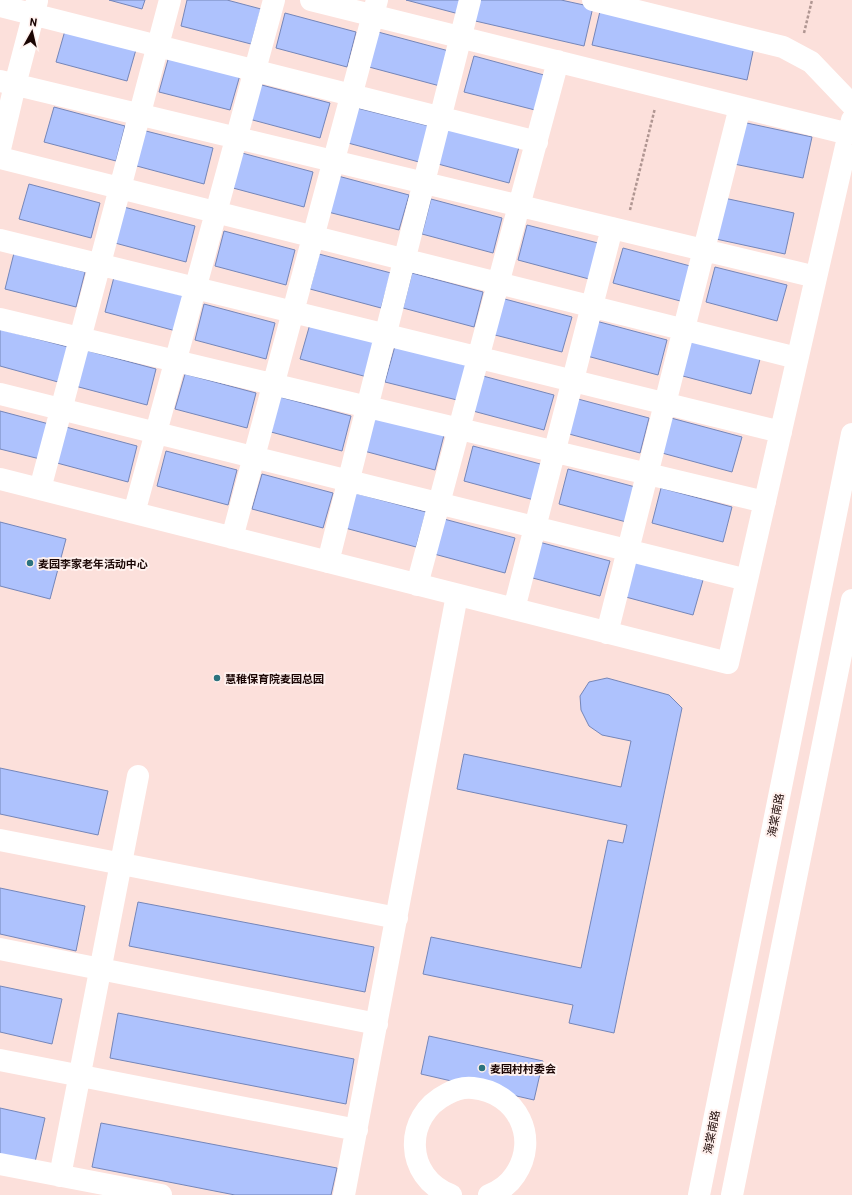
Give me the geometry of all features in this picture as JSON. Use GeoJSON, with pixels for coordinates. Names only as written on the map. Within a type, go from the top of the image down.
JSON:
{"type":"FeatureCollection","features":[{"type":"Feature","properties":{"kind":"main road"},"geometry":{"type":"LineString","coordinates":[[40,489],[170,0]]}},
{"type":"Feature","properties":{"kind":"main road"},"geometry":{"type":"LineString","coordinates":[[134,513],[274,0]]}},
{"type":"Feature","properties":{"kind":"main road"},"geometry":{"type":"LineString","coordinates":[[0,479],[728,663],[850,127],[740,106],[461,37],[375,8],[311,0]]}},
{"type":"Feature","properties":{"kind":"main road"},"geometry":{"type":"LineString","coordinates":[[328,562],[470,0]]}},
{"type":"Feature","properties":{"kind":"main road"},"geometry":{"type":"LineString","coordinates":[[593,0],[783,47],[811,62],[852,105]]}},
{"type":"Feature","properties":{"kind":"main road"},"geometry":{"type":"LineString","coordinates":[[0,6],[36,7],[158,46],[536,142]]}},
{"type":"Feature","properties":{"kind":"main road"},"geometry":{"type":"LineString","coordinates":[[0,149],[7,83],[36,7]]}},
{"type":"Feature","properties":{"kind":"main road"},"geometry":{"type":"LineString","coordinates":[[232,538],[375,8]]}},
{"type":"Feature","properties":{"kind":"main road"},"geometry":{"type":"LineString","coordinates":[[417,585],[558,61]]}},
{"type":"Feature","properties":{"kind":"main road"},"geometry":{"type":"LineString","coordinates":[[7,83],[816,277]]}},
{"type":"Feature","properties":{"kind":"main road"},"geometry":{"type":"LineString","coordinates":[[607,633],[740,106]]}},
{"type":"Feature","properties":{"kind":"main road"},"geometry":{"type":"LineString","coordinates":[[0,158],[798,358]]}},
{"type":"Feature","properties":{"kind":"main road"},"geometry":{"type":"LineString","coordinates":[[514,609],[591,306],[618,229]]}},
{"type":"Feature","properties":{"kind":"main road"},"geometry":{"type":"LineString","coordinates":[[0,240],[781,432]]}},
{"type":"Feature","properties":{"kind":"main road"},"geometry":{"type":"LineString","coordinates":[[0,319],[765,502]]}},
{"type":"Feature","properties":{"kind":"main road"},"geometry":{"type":"LineString","coordinates":[[0,394],[747,580]]}},
{"type":"Feature","properties":{"kind":"main road","name":"海棠南路"},"geometry":{"type":"LineString","coordinates":[[698,1195],[852,434]]}},
{"type":"Feature","properties":{"kind":"main road"},"geometry":{"type":"LineString","coordinates":[[344,1195],[457,595]]}},
{"type":"Feature","properties":{"kind":"main road"},"geometry":{"type":"LineString","coordinates":[[732,1195],[852,600]]}},
{"type":"Feature","properties":{"kind":"main road"},"geometry":{"type":"LineString","coordinates":[[60,1176],[138,776]]}},
{"type":"Feature","properties":{"kind":"main road"},"geometry":{"type":"LineString","coordinates":[[0,840],[396,918]]}},
{"type":"Feature","properties":{"kind":"main road"},"geometry":{"type":"LineString","coordinates":[[0,949],[377,1024]]}},
{"type":"Feature","properties":{"kind":"main road"},"geometry":{"type":"LineString","coordinates":[[0,1060],[357,1130]]}},
{"type":"Feature","properties":{"kind":"main road"},"geometry":{"type":"LineString","coordinates":[[451,1195],[442,1192],[428,1180],[418,1164],[414,1146],[416,1128],[424,1111],[437,1098],[453,1090],[472,1088],[490,1091],[505,1100],[518,1114],[525,1131],[526,1149],[521,1167],[511,1182],[495,1194]]}},
{"type":"Feature","properties":{"kind":"main road"},"geometry":{"type":"LineString","coordinates":[[0,1164],[160,1195]]}},
{"type":"Feature","properties":{"kind":"path"},"geometry":{"type":"LineString","coordinates":[[799,55],[812,0]]}},
{"type":"Feature","properties":{"kind":"path"},"geometry":{"type":"LineString","coordinates":[[618,229],[661,87]]}},
{"type":"Feature","properties":{"kind":"building"},"geometry":{"type":"Polygon","coordinates":[[[109,0],[145,0],[142,9],[109,0]]]}},
{"type":"Feature","properties":{"kind":"building"},"geometry":{"type":"Polygon","coordinates":[[[187,0],[227,0],[261,9],[251,44],[181,26],[187,0]]]}},
{"type":"Feature","properties":{"kind":"building"},"geometry":{"type":"Polygon","coordinates":[[[406,0],[463,0],[459,14],[406,0]]]}},
{"type":"Feature","properties":{"kind":"building"},"geometry":{"type":"Polygon","coordinates":[[[476,0],[561,0],[593,7],[584,46],[471,20],[476,0]]]}},
{"type":"Feature","properties":{"kind":"building"},"geometry":{"type":"Polygon","coordinates":[[[601,7],[755,42],[747,80],[592,45],[601,7]]]}},
{"type":"Feature","properties":{"kind":"building"},"geometry":{"type":"Polygon","coordinates":[[[285,13],[356,32],[347,67],[276,48],[285,13]]]}},
{"type":"Feature","properties":{"kind":"building"},"geometry":{"type":"Polygon","coordinates":[[[66,27],[137,46],[127,81],[56,62],[66,27]]]}},
{"type":"Feature","properties":{"kind":"building"},"geometry":{"type":"Polygon","coordinates":[[[378,32],[449,51],[440,86],[369,67],[378,32]]]}},
{"type":"Feature","properties":{"kind":"building"},"geometry":{"type":"Polygon","coordinates":[[[169,56],[240,75],[230,110],[159,92],[169,56]]]}},
{"type":"Feature","properties":{"kind":"building"},"geometry":{"type":"Polygon","coordinates":[[[474,56],[544,75],[535,110],[464,92],[474,56]]]}},
{"type":"Feature","properties":{"kind":"building"},"geometry":{"type":"Polygon","coordinates":[[[258,84],[330,103],[320,138],[249,119],[258,84]]]}},
{"type":"Feature","properties":{"kind":"building"},"geometry":{"type":"Polygon","coordinates":[[[54,107],[125,126],[116,161],[44,142],[54,107]]]}},
{"type":"Feature","properties":{"kind":"building"},"geometry":{"type":"Polygon","coordinates":[[[357,108],[429,126],[419,162],[348,143],[357,108]]]}},
{"type":"Feature","properties":{"kind":"building"},"geometry":{"type":"Polygon","coordinates":[[[742,122],[812,137],[803,178],[734,164],[742,122]]]}},
{"type":"Feature","properties":{"kind":"building"},"geometry":{"type":"Polygon","coordinates":[[[448,128],[519,147],[509,183],[438,164],[448,128]]]}},
{"type":"Feature","properties":{"kind":"building"},"geometry":{"type":"Polygon","coordinates":[[[142,130],[213,148],[204,184],[133,165],[142,130]]]}},
{"type":"Feature","properties":{"kind":"building"},"geometry":{"type":"Polygon","coordinates":[[[242,153],[313,172],[304,207],[233,188],[242,153]]]}},
{"type":"Feature","properties":{"kind":"building"},"geometry":{"type":"Polygon","coordinates":[[[338,176],[409,195],[399,230],[328,212],[338,176]]]}},
{"type":"Feature","properties":{"kind":"building"},"geometry":{"type":"Polygon","coordinates":[[[29,184],[100,203],[91,238],[19,219],[29,184]]]}},
{"type":"Feature","properties":{"kind":"building"},"geometry":{"type":"Polygon","coordinates":[[[724,198],[794,213],[785,254],[716,239],[724,198]]]}},
{"type":"Feature","properties":{"kind":"building"},"geometry":{"type":"Polygon","coordinates":[[[431,199],[502,218],[493,253],[422,234],[431,199]]]}},
{"type":"Feature","properties":{"kind":"building"},"geometry":{"type":"Polygon","coordinates":[[[124,207],[195,226],[186,262],[115,243],[124,207]]]}},
{"type":"Feature","properties":{"kind":"building"},"geometry":{"type":"Polygon","coordinates":[[[527,225],[598,243],[589,279],[518,260],[527,225]]]}},
{"type":"Feature","properties":{"kind":"building"},"geometry":{"type":"Polygon","coordinates":[[[224,231],[295,250],[286,285],[215,266],[224,231]]]}},
{"type":"Feature","properties":{"kind":"building"},"geometry":{"type":"Polygon","coordinates":[[[623,248],[694,267],[684,302],[613,283],[623,248]]]}},
{"type":"Feature","properties":{"kind":"building"},"geometry":{"type":"Polygon","coordinates":[[[14,253],[85,272],[76,307],[5,289],[14,253]]]}},
{"type":"Feature","properties":{"kind":"building"},"geometry":{"type":"Polygon","coordinates":[[[319,254],[391,273],[381,308],[310,289],[319,254]]]}},
{"type":"Feature","properties":{"kind":"building"},"geometry":{"type":"Polygon","coordinates":[[[715,267],[787,285],[777,321],[706,302],[715,267]]]}},
{"type":"Feature","properties":{"kind":"building"},"geometry":{"type":"Polygon","coordinates":[[[412,273],[483,292],[474,327],[403,308],[412,273]]]}},
{"type":"Feature","properties":{"kind":"building"},"geometry":{"type":"Polygon","coordinates":[[[114,277],[185,296],[176,331],[105,312],[114,277]]]}},
{"type":"Feature","properties":{"kind":"building"},"geometry":{"type":"Polygon","coordinates":[[[501,298],[572,317],[562,352],[491,334],[501,298]]]}},
{"type":"Feature","properties":{"kind":"building"},"geometry":{"type":"Polygon","coordinates":[[[204,304],[275,323],[266,359],[195,340],[204,304]]]}},
{"type":"Feature","properties":{"kind":"building"},"geometry":{"type":"Polygon","coordinates":[[[596,321],[667,340],[658,375],[587,356],[596,321]]]}},
{"type":"Feature","properties":{"kind":"building"},"geometry":{"type":"Polygon","coordinates":[[[310,324],[381,342],[371,378],[300,359],[310,324]]]}},
{"type":"Feature","properties":{"kind":"building"},"geometry":{"type":"Polygon","coordinates":[[[0,329],[68,347],[58,382],[0,366],[0,329]]]}},
{"type":"Feature","properties":{"kind":"building"},"geometry":{"type":"Polygon","coordinates":[[[689,340],[760,359],[751,394],[679,375],[689,340]]]}},
{"type":"Feature","properties":{"kind":"building"},"geometry":{"type":"Polygon","coordinates":[[[395,346],[466,365],[457,400],[385,382],[395,346]]]}},
{"type":"Feature","properties":{"kind":"building"},"geometry":{"type":"Polygon","coordinates":[[[85,350],[156,369],[147,405],[75,386],[85,350]]]}},
{"type":"Feature","properties":{"kind":"building"},"geometry":{"type":"Polygon","coordinates":[[[185,374],[256,393],[247,428],[175,409],[185,374]]]}},
{"type":"Feature","properties":{"kind":"building"},"geometry":{"type":"Polygon","coordinates":[[[483,376],[554,395],[544,430],[473,411],[483,376]]]}},
{"type":"Feature","properties":{"kind":"building"},"geometry":{"type":"Polygon","coordinates":[[[280,397],[351,416],[342,451],[271,432],[280,397]]]}},
{"type":"Feature","properties":{"kind":"building"},"geometry":{"type":"Polygon","coordinates":[[[578,399],[649,418],[640,453],[569,434],[578,399]]]}},
{"type":"Feature","properties":{"kind":"building"},"geometry":{"type":"Polygon","coordinates":[[[0,411],[49,424],[40,459],[0,449],[0,411]]]}},
{"type":"Feature","properties":{"kind":"building"},"geometry":{"type":"Polygon","coordinates":[[[373,416],[444,435],[435,470],[364,451],[373,416]]]}},
{"type":"Feature","properties":{"kind":"building"},"geometry":{"type":"Polygon","coordinates":[[[671,418],[742,437],[732,472],[662,453],[671,418]]]}},
{"type":"Feature","properties":{"kind":"building"},"geometry":{"type":"Polygon","coordinates":[[[66,427],[137,446],[128,482],[57,463],[66,427]]]}},
{"type":"Feature","properties":{"kind":"building"},"geometry":{"type":"Polygon","coordinates":[[[473,446],[544,465],[534,500],[464,481],[473,446]]]}},
{"type":"Feature","properties":{"kind":"building"},"geometry":{"type":"Polygon","coordinates":[[[166,451],[237,470],[228,505],[157,486],[166,451]]]}},
{"type":"Feature","properties":{"kind":"building"},"geometry":{"type":"Polygon","coordinates":[[[568,469],[639,488],[630,523],[559,504],[568,469]]]}},
{"type":"Feature","properties":{"kind":"building"},"geometry":{"type":"Polygon","coordinates":[[[262,474],[333,493],[323,528],[252,509],[262,474]]]}},
{"type":"Feature","properties":{"kind":"building"},"geometry":{"type":"Polygon","coordinates":[[[661,488],[732,507],[723,542],[652,523],[661,488]]]}},
{"type":"Feature","properties":{"kind":"building"},"geometry":{"type":"Polygon","coordinates":[[[355,493],[426,512],[416,547],[345,528],[355,493]]]}},
{"type":"Feature","properties":{"kind":"building"},"geometry":{"type":"Polygon","coordinates":[[[444,519],[515,538],[505,573],[434,554],[444,519]]]}},
{"type":"Feature","properties":{"kind":"building","name":"麦园李家老年活动中心"},"geometry":{"type":"Polygon","coordinates":[[[0,522],[66,539],[50,599],[0,586],[0,522]]]}},
{"type":"Feature","properties":{"kind":"building"},"geometry":{"type":"Polygon","coordinates":[[[539,542],[610,561],[600,596],[529,577],[539,542]]]}},
{"type":"Feature","properties":{"kind":"building"},"geometry":{"type":"Polygon","coordinates":[[[632,561],[703,580],[693,615],[622,596],[632,561]]]}},
{"type":"Feature","properties":{"kind":"building"},"geometry":{"type":"Polygon","coordinates":[[[607,678],[669,695],[682,708],[614,1033],[569,1023],[573,1005],[423,974],[431,937],[581,968],[608,840],[623,843],[627,825],[457,789],[464,754],[621,787],[631,741],[602,735],[589,726],[581,710],[580,696],[589,682],[607,678]]]}},
{"type":"Feature","properties":{"kind":"building"},"geometry":{"type":"Polygon","coordinates":[[[0,768],[108,791],[98,835],[0,814],[0,768]]]}},
{"type":"Feature","properties":{"kind":"building"},"geometry":{"type":"Polygon","coordinates":[[[0,888],[85,906],[76,951],[0,934],[0,888]]]}},
{"type":"Feature","properties":{"kind":"building"},"geometry":{"type":"Polygon","coordinates":[[[138,902],[374,947],[365,992],[129,946],[138,902]]]}},
{"type":"Feature","properties":{"kind":"building"},"geometry":{"type":"Polygon","coordinates":[[[0,986],[62,999],[52,1044],[0,1032],[0,986]]]}},
{"type":"Feature","properties":{"kind":"building"},"geometry":{"type":"Polygon","coordinates":[[[118,1013],[354,1059],[346,1104],[110,1058],[118,1013]]]}},
{"type":"Feature","properties":{"kind":"building","name":"麦园村村委会"},"geometry":{"type":"Polygon","coordinates":[[[429,1036],[543,1061],[534,1100],[421,1074],[429,1036]]]}},
{"type":"Feature","properties":{"kind":"building"},"geometry":{"type":"Polygon","coordinates":[[[0,1108],[45,1118],[35,1162],[0,1155],[0,1108]]]}},
{"type":"Feature","properties":{"kind":"building"},"geometry":{"type":"Polygon","coordinates":[[[101,1123],[337,1168],[331,1195],[235,1195],[92,1167],[101,1123]]]}},
{"type":"Feature","properties":{"kind":"place","name":"麦园李家老年活动中心"},"geometry":{"type":"Point","coordinates":[30,563]}},
{"type":"Feature","properties":{"kind":"place","name":"慧稚保育院麦园总园"},"geometry":{"type":"Point","coordinates":[217,678]}},
{"type":"Feature","properties":{"kind":"place","name":"麦园村村委会"},"geometry":{"type":"Point","coordinates":[482,1068]}}]}
